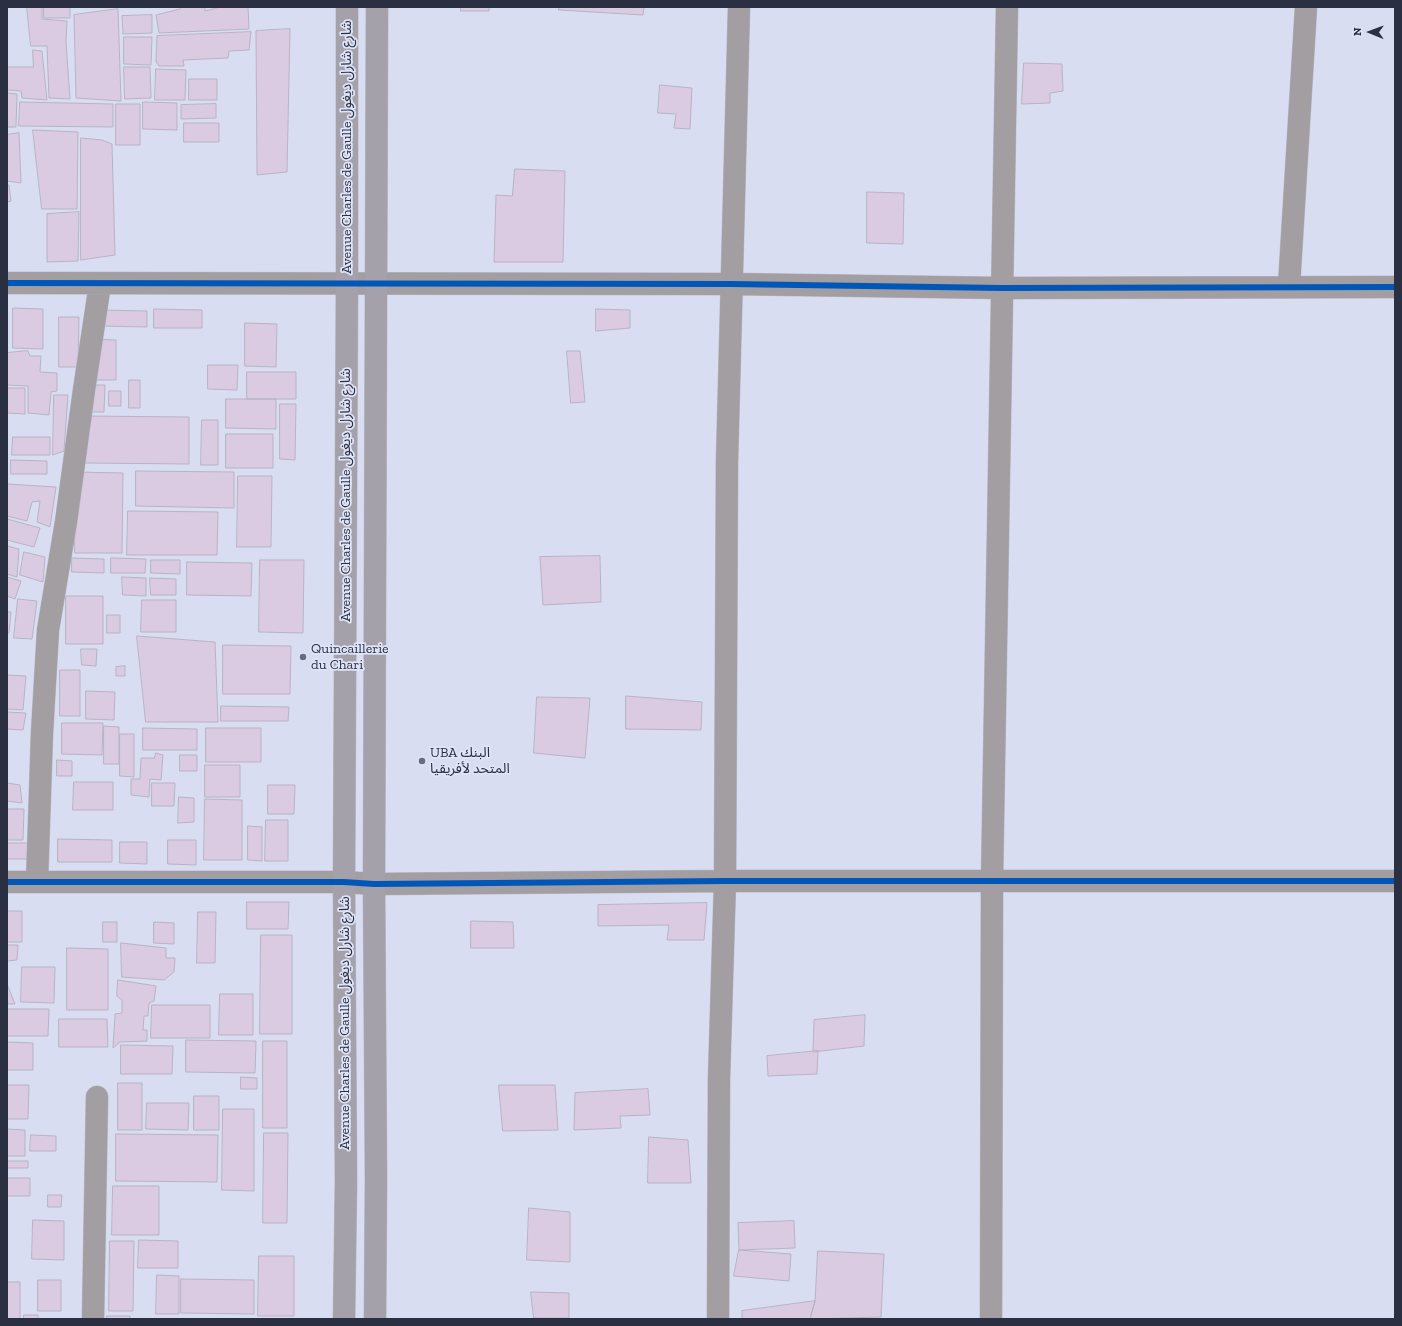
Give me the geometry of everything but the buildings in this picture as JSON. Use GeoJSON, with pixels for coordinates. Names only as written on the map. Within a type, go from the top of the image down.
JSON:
{"type":"FeatureCollection","features":[{"type":"Feature","properties":{"kind":"main road","name":"Avenue Charles de Gaulle شارع شارل ديغول"},"geometry":{"type":"LineString","coordinates":[[344,1319],[346,1182],[344,882],[347,7]]}},
{"type":"Feature","properties":{"kind":"main road","name":"Avenue Charles de Gaulle شارع شارل ديغول"},"geometry":{"type":"LineString","coordinates":[[375,1319],[376,1178],[374,884],[377,7]]}},
{"type":"Feature","properties":{"kind":"street"},"geometry":{"type":"LineString","coordinates":[[718,1319],[719,1079],[725,881],[727,462],[739,7]]}},
{"type":"Feature","properties":{"kind":"street"},"geometry":{"type":"LineString","coordinates":[[991,1319],[992,881],[1007,7]]}},
{"type":"Feature","properties":{"kind":"street"},"geometry":{"type":"LineString","coordinates":[[1289,286],[1306,7]]}},
{"type":"Feature","properties":{"kind":"street"},"geometry":{"type":"LineString","coordinates":[[7,283],[731,284],[1002,288],[1289,286],[1395,287]]}},
{"type":"Feature","properties":{"kind":"street"},"geometry":{"type":"LineString","coordinates":[[36,882],[48,630],[66,522],[100,284]]}},
{"type":"Feature","properties":{"kind":"street"},"geometry":{"type":"LineString","coordinates":[[7,882],[344,882],[374,884],[725,881],[1395,881]]}},
{"type":"Feature","properties":{"kind":"street"},"geometry":{"type":"LineString","coordinates":[[93,1319],[98,1097]]}},
{"type":"Feature","properties":{"kind":"cycle path"},"geometry":{"type":"LineString","coordinates":[[7,283],[731,284],[1002,288],[1395,287]]}},
{"type":"Feature","properties":{"kind":"cycle path"},"geometry":{"type":"LineString","coordinates":[[7,882],[344,882],[374,884],[725,881],[1395,881]]}},
{"type":"Feature","properties":{"kind":"place","name":"Quincaillerie du Chari"},"geometry":{"type":"Point","coordinates":[303,657]}},
{"type":"Feature","properties":{"kind":"place","name":"UBA البنك المتحد لأفريقيا"},"geometry":{"type":"Point","coordinates":[422,761]}}]}
